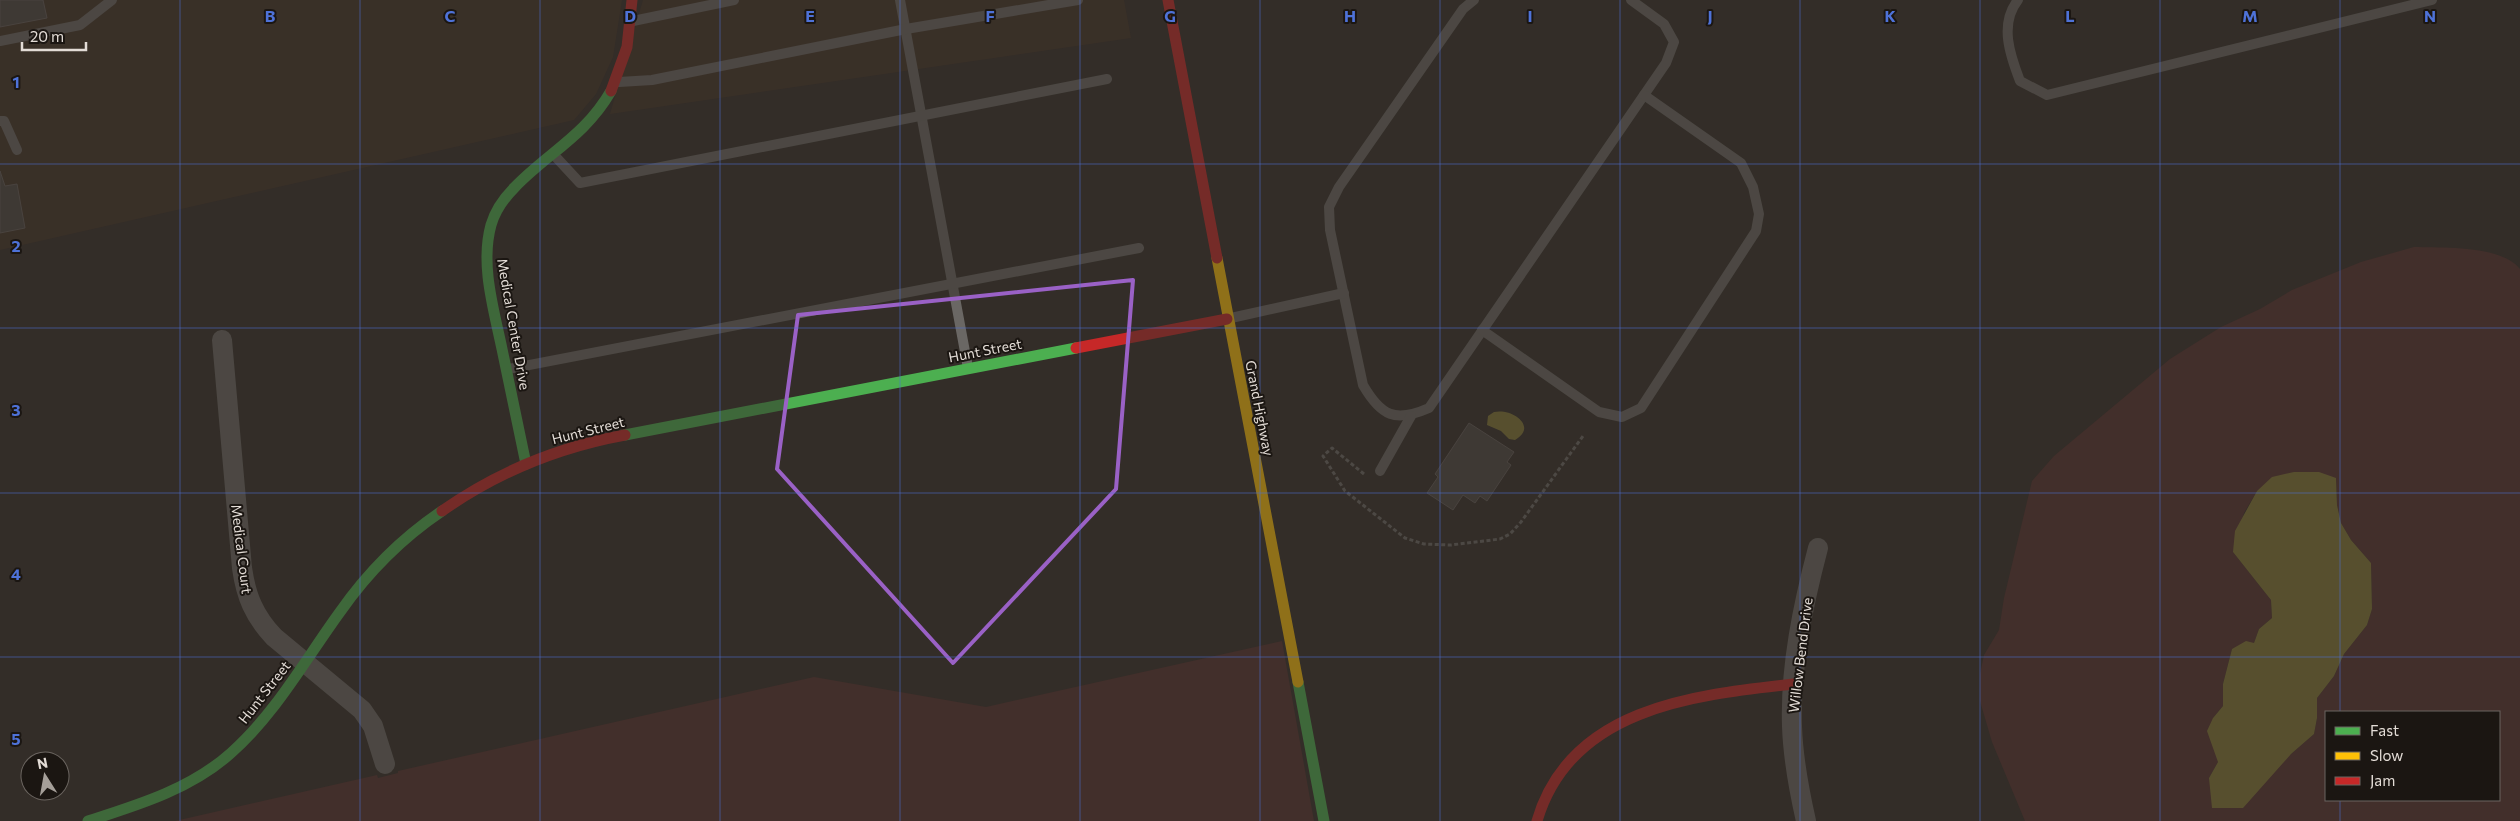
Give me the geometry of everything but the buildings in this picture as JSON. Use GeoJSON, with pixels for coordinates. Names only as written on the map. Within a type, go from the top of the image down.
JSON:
{"type":"FeatureCollection","features":[{"type":"Feature","properties":{"kind":"street","name":"Medical Center Drive"},"geometry":{"type":"LineString","coordinates":[[526,464],[486,263],[489,226],[508,193],[594,117],[615,82],[623,62],[632,22],[632,0]]}},
{"type":"Feature","properties":{"kind":"street","name":"Grand Highway"},"geometry":{"type":"LineString","coordinates":[[1168,0],[1324,821]]}},
{"type":"Feature","properties":{"kind":"street","name":"Hunt Street"},"geometry":{"type":"LineString","coordinates":[[88,821],[162,794],[209,770],[248,737],[265,719],[356,589],[404,538],[476,488],[526,464],[584,444],[613,437],[1227,318]]}},
{"type":"Feature","properties":{"kind":"street","name":"Medical Court"},"geometry":{"type":"LineString","coordinates":[[222,340],[242,568],[248,599],[262,625],[305,664],[362,710],[375,732],[385,764]]}},
{"type":"Feature","properties":{"kind":"street","name":"Willow Bend Drive"},"geometry":{"type":"LineString","coordinates":[[1806,821],[1796,777],[1792,726],[1793,684],[1804,600],[1818,548]]}},
{"type":"Feature","properties":{"kind":"street"},"geometry":{"type":"LineString","coordinates":[[1537,821],[1544,797],[1551,782],[1570,760],[1598,735],[1627,718],[1660,704],[1699,695],[1793,684]]}},
{"type":"Feature","properties":{"kind":"lane"},"geometry":{"type":"LineString","coordinates":[[632,22],[690,5],[734,0]]}},
{"type":"Feature","properties":{"kind":"lane"},"geometry":{"type":"LineString","coordinates":[[900,0],[968,368]]}},
{"type":"Feature","properties":{"kind":"lane"},"geometry":{"type":"LineString","coordinates":[[615,82],[652,80],[906,29],[1078,0]]}},
{"type":"Feature","properties":{"kind":"lane"},"geometry":{"type":"LineString","coordinates":[[1474,0],[1463,9],[1339,187],[1329,207],[1330,230],[1363,385],[1373,403],[1392,416],[1411,416],[1429,408],[1666,63],[1674,42],[1664,24],[1631,0]]}},
{"type":"Feature","properties":{"kind":"lane"},"geometry":{"type":"LineString","coordinates":[[2018,0],[2010,10],[2008,49],[2020,81],[2047,95],[2432,0]]}},
{"type":"Feature","properties":{"kind":"lane"},"geometry":{"type":"LineString","coordinates":[[0,41],[80,25],[106,2]]}},
{"type":"Feature","properties":{"kind":"lane"},"geometry":{"type":"LineString","coordinates":[[553,154],[580,183],[1107,79]]}},
{"type":"Feature","properties":{"kind":"lane"},"geometry":{"type":"LineString","coordinates":[[1482,330],[1599,412],[1622,417],[1641,408],[1756,231],[1759,214],[1753,188],[1741,163],[1644,95]]}},
{"type":"Feature","properties":{"kind":"lane"},"geometry":{"type":"LineString","coordinates":[[0,121],[4,121],[17,150]]}},
{"type":"Feature","properties":{"kind":"lane"},"geometry":{"type":"LineString","coordinates":[[507,370],[1138,248]]}},
{"type":"Feature","properties":{"kind":"lane"},"geometry":{"type":"LineString","coordinates":[[1227,318],[1344,293]]}},
{"type":"Feature","properties":{"kind":"lane"},"geometry":{"type":"LineString","coordinates":[[1380,471],[1411,416]]}},
{"type":"Feature","properties":{"kind":"path"},"geometry":{"type":"LineString","coordinates":[[1364,474],[1332,448],[1322,456],[1345,491],[1405,538],[1424,544],[1451,545],[1500,539],[1510,534],[1521,522],[1583,436]]}},
{"type":"Feature","properties":{"kind":"highlighted area"},"geometry":{"type":"Polygon","coordinates":[[[1133,280],[1116,489],[953,663],[777,469],[798,315],[1133,280]]]}},
{"type":"Feature","properties":{"kind":"shaded area"},"geometry":{"type":"Polygon","coordinates":[[[0,0],[622,0],[613,57],[596,94],[574,120],[0,250],[0,0]]]}},
{"type":"Feature","properties":{"kind":"shaded area"},"geometry":{"type":"Polygon","coordinates":[[[643,0],[1124,0],[1131,38],[610,114],[643,0]]]}},
{"type":"Feature","properties":{"kind":"shaded area"},"geometry":{"type":"Polygon","coordinates":[[[2414,247],[2470,249],[2485,252],[2511,261],[2520,269],[2520,821],[2025,821],[1992,742],[1980,701],[1980,674],[1984,655],[1999,630],[2004,598],[2032,481],[2054,456],[2170,359],[2221,327],[2260,309],[2292,290],[2361,262],[2414,247]],[[2336,478],[2257,491],[2244,513],[2233,552],[2271,600],[2272,618],[2259,629],[2254,643],[2232,649],[2223,684],[2223,706],[2213,718],[2218,762],[2209,778],[2291,754],[2314,734],[2317,718],[2317,698],[2334,676],[2344,654],[2367,625],[2372,609],[2371,563],[2351,540],[2341,523],[2337,505],[2336,478]]]}},
{"type":"Feature","properties":{"kind":"shaded area"},"geometry":{"type":"Polygon","coordinates":[[[1494,412],[1509,413],[1520,420],[1524,430],[1521,435],[1515,440],[1509,439],[1501,431],[1487,425],[1488,416],[1494,412]]]}},
{"type":"Feature","properties":{"kind":"shaded area"},"geometry":{"type":"Polygon","coordinates":[[[2294,472],[2319,472],[2336,478],[2337,505],[2341,523],[2351,540],[2371,563],[2372,609],[2367,625],[2344,654],[2334,676],[2317,698],[2317,718],[2314,734],[2291,754],[2243,808],[2212,808],[2209,778],[2218,762],[2207,731],[2213,718],[2223,706],[2223,684],[2232,649],[2246,641],[2254,643],[2259,629],[2272,618],[2271,600],[2233,552],[2235,531],[2257,491],[2272,477],[2294,472]]]}},
{"type":"Feature","properties":{"kind":"shaded area"},"geometry":{"type":"Polygon","coordinates":[[[1282,641],[1314,821],[175,821],[377,775],[378,778],[398,773],[398,771],[814,677],[986,707],[1282,641]]]}},
{"type":"Feature","properties":{"kind":"traffic: fast"},"geometry":{"type":"LineString","coordinates":[[526,464],[489,287],[487,256],[491,225],[498,209],[511,191],[578,132],[601,107],[611,91]]}},
{"type":"Feature","properties":{"kind":"traffic: fast"},"geometry":{"type":"LineString","coordinates":[[625,435],[1076,348]]}},
{"type":"Feature","properties":{"kind":"traffic: fast"},"geometry":{"type":"LineString","coordinates":[[88,821],[145,802],[181,786],[199,777],[231,753],[262,721],[276,703],[362,583],[400,544],[442,511]]}},
{"type":"Feature","properties":{"kind":"traffic: fast"},"geometry":{"type":"LineString","coordinates":[[1298,682],[1324,821]]}},
{"type":"Feature","properties":{"kind":"traffic: slow"},"geometry":{"type":"LineString","coordinates":[[1217,258],[1298,682]]}},
{"type":"Feature","properties":{"kind":"traffic: jam"},"geometry":{"type":"LineString","coordinates":[[611,91],[627,47],[632,0]]}},
{"type":"Feature","properties":{"kind":"traffic: jam"},"geometry":{"type":"LineString","coordinates":[[1168,0],[1217,258]]}},
{"type":"Feature","properties":{"kind":"traffic: jam"},"geometry":{"type":"LineString","coordinates":[[1076,348],[1227,319]]}},
{"type":"Feature","properties":{"kind":"traffic: jam"},"geometry":{"type":"LineString","coordinates":[[442,511],[484,485],[529,463],[552,454],[625,435]]}},
{"type":"Feature","properties":{"kind":"traffic: jam"},"geometry":{"type":"LineString","coordinates":[[1537,821],[1553,783],[1577,753],[1606,731],[1640,714],[1677,702],[1715,694],[1793,684]]}}]}
